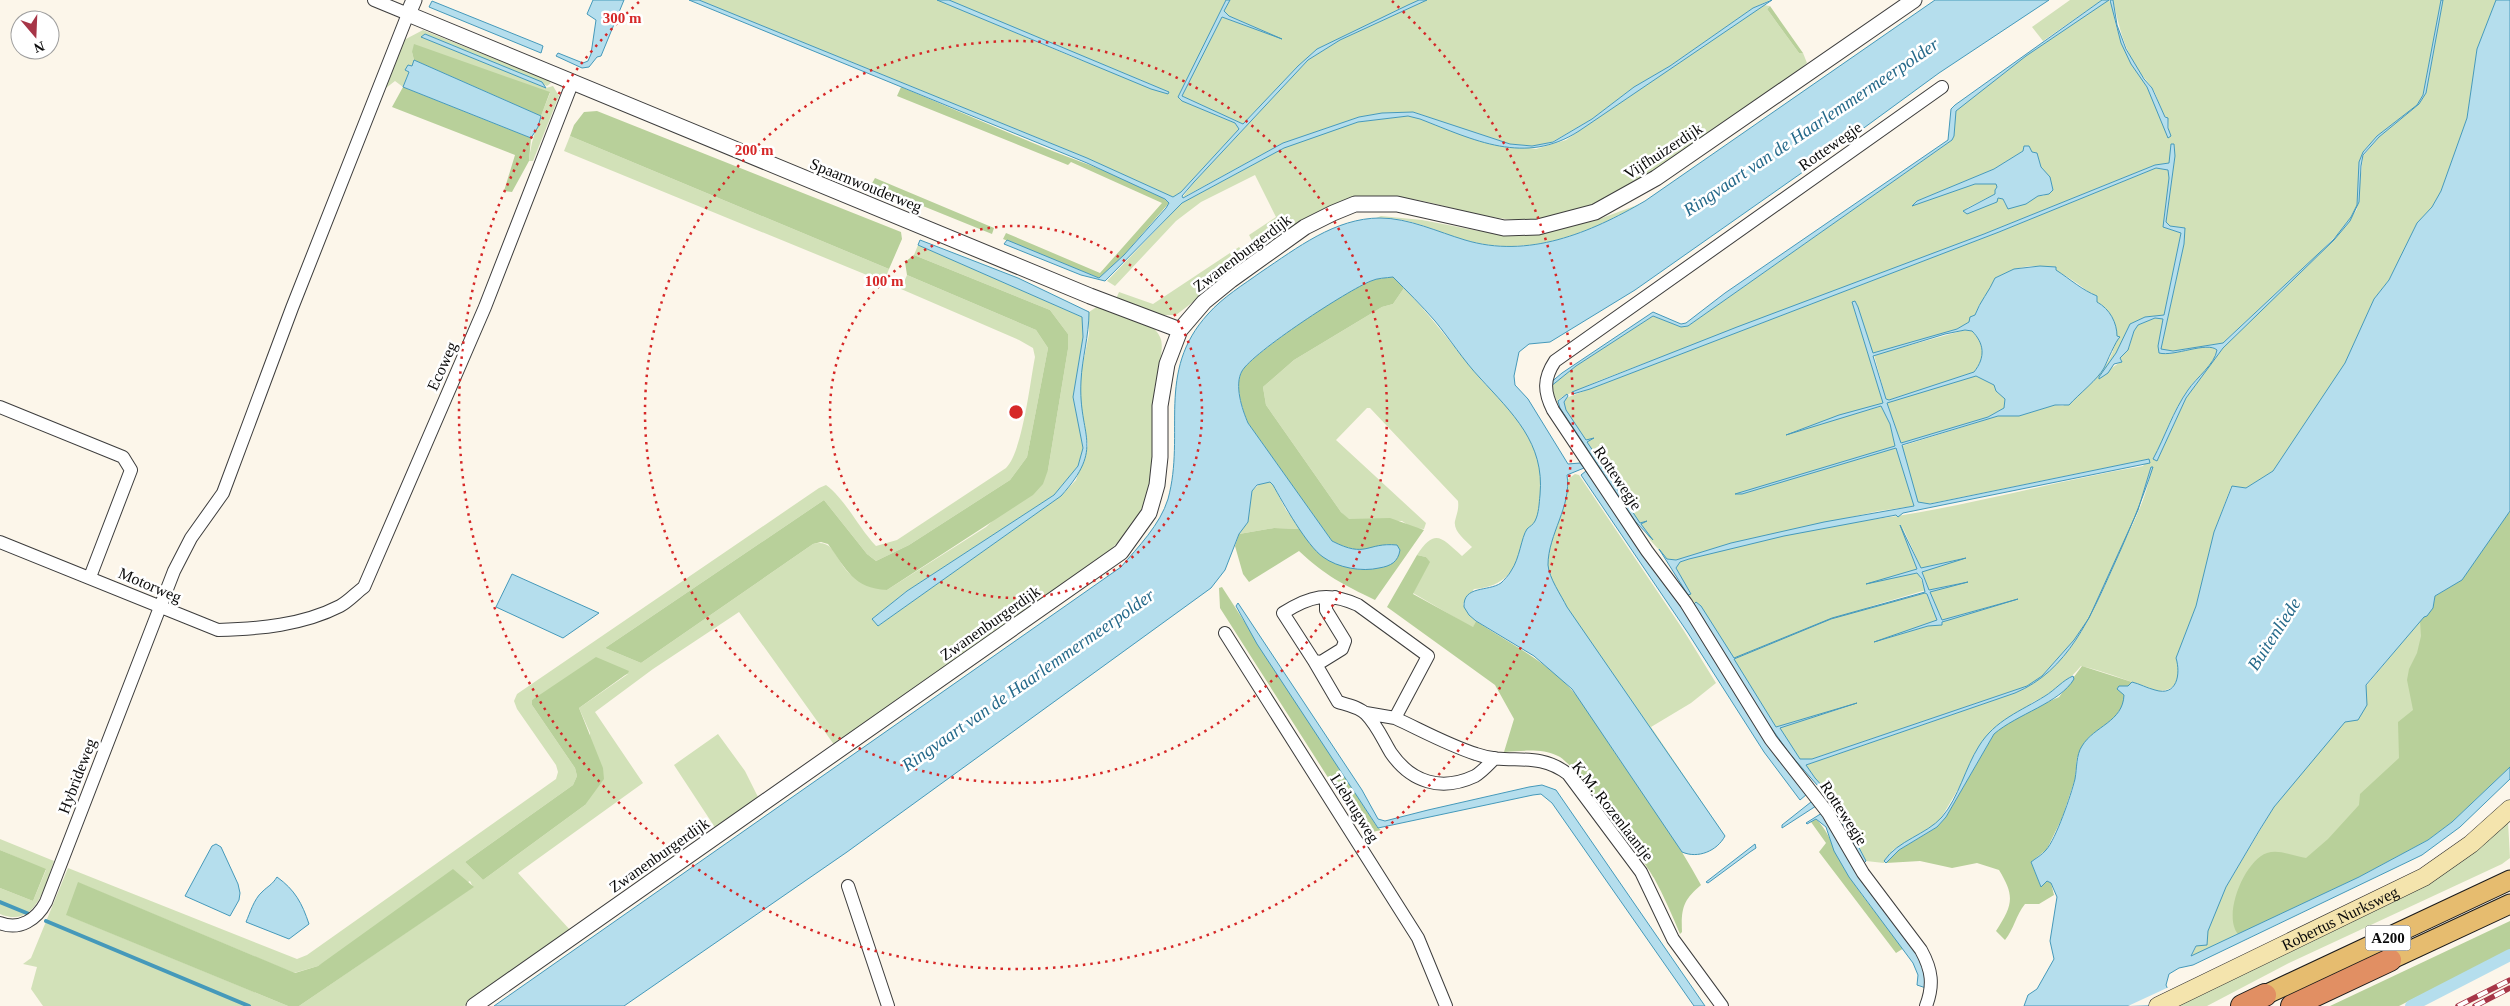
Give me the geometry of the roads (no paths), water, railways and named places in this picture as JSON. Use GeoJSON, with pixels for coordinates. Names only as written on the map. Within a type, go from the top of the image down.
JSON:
{"type":"FeatureCollection","features":[{"type":"Feature","properties":{"kind":"highway","name":"A200"},"geometry":{"type":"LineString","coordinates":[[2292,1006],[2390,960]]}},
{"type":"Feature","properties":{"kind":"highway","name":"A200"},"geometry":{"type":"LineString","coordinates":[[2242,1006],[2266,995]]}},
{"type":"Feature","properties":{"kind":"main road","name":"Robertus Nurksweg"},"geometry":{"type":"LineString","coordinates":[[2158,1006],[2424,877],[2471,844],[2510,809]]}},
{"type":"Feature","properties":{"kind":"main road","name":"A200"},"geometry":{"type":"LineString","coordinates":[[2266,995],[2510,880]]}},
{"type":"Feature","properties":{"kind":"main road","name":"A200"},"geometry":{"type":"LineString","coordinates":[[2390,960],[2510,904]]}},
{"type":"Feature","properties":{"kind":"street","name":"Spaarnwouderweg"},"geometry":{"type":"LineString","coordinates":[[374,0],[1090,296],[1180,330]]}},
{"type":"Feature","properties":{"kind":"street"},"geometry":{"type":"LineString","coordinates":[[408,14],[414,0]]}},
{"type":"Feature","properties":{"kind":"street","name":"Vijfhuizerdijk"},"geometry":{"type":"LineString","coordinates":[[1397,204],[1504,228],[1538,227],[1595,212],[1656,178],[1914,0]]}},
{"type":"Feature","properties":{"kind":"street","name":"Hybrideweg"},"geometry":{"type":"LineString","coordinates":[[0,923],[17,925],[29,922],[40,914],[46,902],[159,608],[191,538],[223,493],[292,308],[408,14]]}},
{"type":"Feature","properties":{"kind":"street","name":"Ecoweg"},"geometry":{"type":"LineString","coordinates":[[293,622],[340,606],[364,586],[485,308],[573,81]]}},
{"type":"Feature","properties":{"kind":"street","name":"Rottewegje"},"geometry":{"type":"LineString","coordinates":[[1926,1006],[1932,990],[1932,980],[1928,963],[1921,950],[1864,873],[1828,813],[1771,740],[1686,603],[1647,551],[1552,410],[1544,385],[1547,372],[1555,362],[1942,86]]}},
{"type":"Feature","properties":{"kind":"street","name":"Zwanenburgerdijk"},"geometry":{"type":"LineString","coordinates":[[474,1006],[1121,552],[1149,513],[1157,485],[1160,457],[1160,406],[1167,364],[1180,330],[1204,302],[1231,280],[1306,227],[1355,204],[1397,204]]}},
{"type":"Feature","properties":{"kind":"street"},"geometry":{"type":"LineString","coordinates":[[0,407],[123,457],[131,470],[90,577]]}},
{"type":"Feature","properties":{"kind":"street","name":"Motorweg"},"geometry":{"type":"LineString","coordinates":[[1,544],[90,577],[159,608],[218,630],[252,630],[293,622]]}},
{"type":"Feature","properties":{"kind":"street","name":"K.M. Rozenlaantje"},"geometry":{"type":"LineString","coordinates":[[1395,718],[1428,656],[1358,605],[1335,597],[1315,597],[1302,601],[1283,613],[1338,702],[1351,705],[1366,713],[1395,718],[1476,754],[1495,758],[1539,760],[1554,764],[1568,774],[1641,872],[1673,939],[1722,1006]]}},
{"type":"Feature","properties":{"kind":"street"},"geometry":{"type":"LineString","coordinates":[[1314,661],[1321,662],[1342,649],[1344,641],[1326,610],[1326,602],[1335,597]]}},
{"type":"Feature","properties":{"kind":"street","name":"Liebrugweg"},"geometry":{"type":"LineString","coordinates":[[1225,632],[1418,938],[1446,1006]]}},
{"type":"Feature","properties":{"kind":"street"},"geometry":{"type":"LineString","coordinates":[[1366,713],[1401,766],[1417,779],[1435,783],[1455,781],[1475,775],[1495,758]]}},
{"type":"Feature","properties":{"kind":"street"},"geometry":{"type":"LineString","coordinates":[[848,886],[888,1006]]}},
{"type":"Feature","properties":{"kind":"water"},"geometry":{"type":"Polygon","coordinates":[[[593,0],[624,0],[601,56],[597,57],[589,67],[582,68],[556,56],[558,53],[583,63],[588,61],[591,54],[596,20],[587,14],[593,0]]]}},
{"type":"Feature","properties":{"kind":"water"},"geometry":{"type":"Polygon","coordinates":[[[689,0],[699,0],[1087,158],[1173,197],[1181,192],[1239,129],[1235,123],[1182,101],[1178,97],[1226,0],[1230,0],[1224,11],[1229,16],[1282,39],[1222,17],[1182,96],[1243,124],[1298,66],[1317,49],[1419,0],[1427,0],[1340,40],[1308,60],[1194,182],[1182,196],[1183,198],[1283,143],[1359,117],[1382,113],[1413,112],[1510,144],[1532,146],[1553,142],[1592,119],[1634,87],[1670,66],[1753,8],[1772,0],[1579,131],[1559,141],[1539,147],[1519,148],[1500,146],[1460,135],[1408,116],[1358,122],[1284,148],[1182,203],[1105,281],[1081,275],[1004,244],[1007,240],[1099,278],[1124,255],[1166,208],[1169,203],[1165,199],[1087,163],[689,0]]]}},
{"type":"Feature","properties":{"kind":"water"},"geometry":{"type":"Polygon","coordinates":[[[937,0],[949,0],[1169,92],[1168,94],[1151,89],[937,0]]]}},
{"type":"Feature","properties":{"kind":"water","name":"Ringvaart van de Haarlemmermeerpolder"},"geometry":{"type":"Polygon","coordinates":[[[1935,0],[2049,0],[1939,73],[1820,160],[1635,290],[1550,342],[1529,344],[1519,352],[1514,376],[1515,385],[1528,399],[1568,464],[1580,463],[1584,468],[1567,475],[1566,498],[1549,554],[1548,565],[1551,575],[1567,607],[1725,836],[1712,850],[1694,855],[1682,852],[1572,689],[1534,656],[1476,621],[1464,607],[1468,595],[1477,590],[1501,583],[1514,566],[1525,533],[1534,522],[1538,512],[1540,476],[1537,460],[1532,444],[1524,430],[1504,404],[1468,364],[1435,321],[1393,277],[1382,278],[1371,281],[1343,296],[1302,322],[1264,350],[1242,371],[1239,390],[1241,404],[1248,423],[1332,541],[1353,549],[1397,545],[1400,550],[1398,558],[1393,563],[1365,570],[1350,568],[1329,561],[1310,544],[1273,485],[1270,482],[1257,485],[1252,491],[1248,522],[1239,534],[1225,570],[1211,588],[847,852],[624,1006],[494,1006],[1121,567],[1154,527],[1168,499],[1173,474],[1177,381],[1182,358],[1192,336],[1208,314],[1220,302],[1288,253],[1332,229],[1363,219],[1402,220],[1465,240],[1489,245],[1535,244],[1558,240],[1580,232],[1624,213],[1645,201],[1935,0]]]}},
{"type":"Feature","properties":{"kind":"water"},"geometry":{"type":"Polygon","coordinates":[[[2102,0],[2109,0],[2026,56],[1956,111],[1952,140],[1688,326],[1681,327],[1653,316],[1576,366],[1550,387],[1549,384],[1562,373],[1653,312],[1681,324],[1686,323],[1725,293],[1948,140],[1951,109],[1955,105],[2102,0]]]}},
{"type":"Feature","properties":{"kind":"water"},"geometry":{"type":"Polygon","coordinates":[[[2110,0],[2113,0],[2117,25],[2126,49],[2144,79],[2152,88],[2165,117],[2168,118],[2168,128],[2171,136],[2168,138],[2147,87],[2131,64],[2121,43],[2110,0]]]}},
{"type":"Feature","properties":{"kind":"water"},"geometry":{"type":"Polygon","coordinates":[[[2441,0],[2443,0],[2426,93],[2419,104],[2379,137],[2363,155],[2359,202],[2350,221],[2334,240],[2223,348],[2186,398],[2157,461],[2153,459],[2178,407],[2191,385],[2213,360],[2217,350],[2206,347],[2173,353],[2159,353],[2158,346],[2163,319],[2155,318],[2138,325],[2128,350],[2120,358],[2122,362],[2114,364],[2108,373],[2099,379],[2116,353],[2130,324],[2145,317],[2164,315],[2181,233],[2163,227],[2169,178],[2168,170],[2156,168],[1999,232],[1590,389],[1573,394],[1572,392],[1737,327],[1984,234],[2155,165],[2169,163],[2171,144],[2174,144],[2175,156],[2166,222],[2170,226],[2185,228],[2184,244],[2161,349],[2173,351],[2223,343],[2334,239],[2351,217],[2357,205],[2359,162],[2363,152],[2377,136],[2417,105],[2423,95],[2441,0]]]}},
{"type":"Feature","properties":{"kind":"water","name":"Buitenliede"},"geometry":{"type":"Polygon","coordinates":[[[2496,0],[2510,0],[2510,511],[2462,580],[2435,596],[2433,608],[2427,616],[2424,617],[2366,685],[2367,705],[2358,720],[2345,722],[2274,807],[2226,887],[2208,931],[2207,945],[2196,946],[2191,956],[2359,877],[2428,840],[2452,822],[2510,767],[2510,779],[2460,827],[2422,855],[2193,965],[2179,968],[2169,974],[2166,985],[2175,1006],[2024,1006],[2028,995],[2037,989],[2054,959],[2050,941],[2057,897],[2051,883],[2047,881],[2041,887],[2031,862],[2046,850],[2059,827],[2075,779],[2080,750],[2093,733],[2119,712],[2124,695],[2117,689],[2119,686],[2128,686],[2132,682],[2162,691],[2168,690],[2176,683],[2178,671],[2176,658],[2196,606],[2214,532],[2232,486],[2246,488],[2273,471],[2345,363],[2374,299],[2389,280],[2417,223],[2432,207],[2441,191],[2467,118],[2477,49],[2496,0]]]}},
{"type":"Feature","properties":{"kind":"water"},"geometry":{"type":"Polygon","coordinates":[[[432,1],[541,45],[543,46],[541,53],[429,7],[432,1]]]}},
{"type":"Feature","properties":{"kind":"water"},"geometry":{"type":"Polygon","coordinates":[[[425,34],[542,82],[546,88],[421,37],[425,34]]]}},
{"type":"Feature","properties":{"kind":"water"},"geometry":{"type":"Polygon","coordinates":[[[414,60],[541,116],[538,127],[531,138],[403,87],[409,72],[405,70],[408,65],[412,66],[414,60]]]}},
{"type":"Feature","properties":{"kind":"water"},"geometry":{"type":"Polygon","coordinates":[[[2024,146],[2029,146],[2032,152],[2037,153],[2041,167],[2050,177],[2053,190],[2049,194],[2038,196],[2026,204],[2008,209],[2003,199],[1998,198],[1997,202],[1967,214],[1963,211],[1995,194],[1997,187],[1996,184],[1975,184],[1912,206],[1917,201],[1994,169],[2023,151],[2024,146]]]}},
{"type":"Feature","properties":{"kind":"water"},"geometry":{"type":"Polygon","coordinates":[[[920,240],[1018,278],[1089,312],[1081,381],[1081,400],[1087,441],[1086,452],[1083,465],[1075,479],[1061,496],[878,626],[872,619],[907,591],[1054,495],[1078,466],[1083,448],[1073,397],[1083,337],[1082,317],[918,245],[920,240]]]}},
{"type":"Feature","properties":{"kind":"water"},"geometry":{"type":"Polygon","coordinates":[[[2040,266],[2056,267],[2056,270],[2081,288],[2097,296],[2097,302],[2109,312],[2116,326],[2117,336],[2120,337],[2101,372],[2069,405],[2055,405],[2019,416],[1998,416],[1902,445],[1918,502],[1930,504],[2149,459],[2150,463],[1903,513],[1898,517],[1896,515],[1784,536],[1689,559],[1680,562],[1676,568],[1691,594],[1688,595],[1659,549],[1667,559],[1676,560],[1731,543],[1824,522],[1914,506],[1896,448],[1742,494],[1735,494],[1895,446],[1890,424],[1881,406],[1786,435],[1839,415],[1883,403],[1852,302],[1855,301],[1858,307],[1873,353],[1957,329],[1969,322],[1970,317],[1975,315],[1995,278],[2014,269],[2040,266]],[[1965,330],[1945,334],[1873,356],[1886,399],[1889,400],[1974,372],[1982,356],[1981,345],[1972,331],[1965,330]],[[1976,376],[1887,403],[1901,443],[1988,417],[2004,408],[2005,399],[1996,391],[1994,385],[1976,376]]]}},
{"type":"Feature","properties":{"kind":"water"},"geometry":{"type":"Polygon","coordinates":[[[1567,394],[1568,396],[1564,402],[1566,410],[1586,440],[1594,438],[1587,442],[1618,488],[1621,487],[1618,490],[1640,523],[1647,521],[1641,524],[1653,540],[1635,521],[1560,408],[1558,401],[1567,394]]]}},
{"type":"Feature","properties":{"kind":"water"},"geometry":{"type":"Polygon","coordinates":[[[2151,467],[2153,467],[2149,480],[2140,504],[2151,467]]]}},
{"type":"Feature","properties":{"kind":"water"},"geometry":{"type":"Polygon","coordinates":[[[1586,471],[1691,621],[1749,716],[1807,794],[1800,800],[1764,752],[1688,633],[1581,475],[1586,471]]]}},
{"type":"Feature","properties":{"kind":"water"},"geometry":{"type":"Polygon","coordinates":[[[2133,521],[2105,586],[2091,614],[2133,521]]]}},
{"type":"Feature","properties":{"kind":"water"},"geometry":{"type":"Polygon","coordinates":[[[1900,525],[1921,568],[1966,558],[1922,572],[1929,590],[1968,582],[1930,592],[1942,620],[2018,599],[1942,622],[1942,625],[1928,626],[1874,642],[1937,620],[1925,593],[1831,619],[1734,659],[1776,727],[1857,703],[1780,728],[1800,759],[1812,759],[2027,686],[2042,676],[2074,640],[2088,620],[2076,640],[2050,671],[2034,683],[2015,693],[1806,765],[1833,798],[1866,861],[1864,863],[1825,794],[1789,753],[1758,709],[1694,604],[1696,602],[1701,606],[1734,658],[1832,618],[1925,592],[1922,579],[1917,573],[1866,584],[1917,569],[1900,525]]]}},
{"type":"Feature","properties":{"kind":"water"},"geometry":{"type":"Polygon","coordinates":[[[512,574],[599,613],[563,638],[496,607],[512,574]]]}},
{"type":"Feature","properties":{"kind":"water"},"geometry":{"type":"Polygon","coordinates":[[[1238,603],[1362,790],[1378,819],[1385,821],[1529,787],[1542,785],[1556,790],[1705,1006],[1694,1006],[1552,803],[1541,794],[1378,828],[1257,644],[1236,606],[1238,603]]]}},
{"type":"Feature","properties":{"kind":"water"},"geometry":{"type":"Polygon","coordinates":[[[2073,676],[2074,679],[2059,695],[2014,720],[1994,734],[1946,817],[1937,827],[1899,850],[1886,863],[1884,861],[1897,848],[1928,829],[1942,817],[1953,801],[1979,746],[1993,729],[2073,676]]]}},
{"type":"Feature","properties":{"kind":"water"},"geometry":{"type":"Polygon","coordinates":[[[1811,802],[1816,806],[1782,828],[1782,825],[1811,802]]]}},
{"type":"Feature","properties":{"kind":"water"},"geometry":{"type":"Polygon","coordinates":[[[1822,813],[1924,964],[1926,988],[1917,985],[1918,975],[1913,963],[1849,877],[1834,851],[1826,827],[1816,819],[1806,823],[1822,813]]]}},
{"type":"Feature","properties":{"kind":"water"},"geometry":{"type":"Polygon","coordinates":[[[216,844],[221,847],[238,884],[240,893],[239,900],[230,916],[185,896],[212,846],[216,844]]]}},
{"type":"Feature","properties":{"kind":"water"},"geometry":{"type":"Polygon","coordinates":[[[1755,844],[1756,848],[1708,883],[1706,882],[1755,844]]]}},
{"type":"Feature","properties":{"kind":"water"},"geometry":{"type":"Polygon","coordinates":[[[277,877],[297,897],[309,924],[289,939],[246,922],[257,898],[277,877]]]}},
{"type":"Feature","properties":{"kind":"waterway"},"geometry":{"type":"LineString","coordinates":[[0,902],[29,914]]}},
{"type":"Feature","properties":{"kind":"waterway"},"geometry":{"type":"LineString","coordinates":[[46,921],[249,1006]]}},
{"type":"Feature","properties":{"kind":"waterway"},"geometry":{"type":"LineString","coordinates":[[2411,1006],[2510,955]]}},
{"type":"Feature","properties":{"kind":"railway"},"geometry":{"type":"LineString","coordinates":[[2458,1006],[2510,980]]}},
{"type":"Feature","properties":{"kind":"railway"},"geometry":{"type":"LineString","coordinates":[[2475,1006],[2510,988]]}}]}
